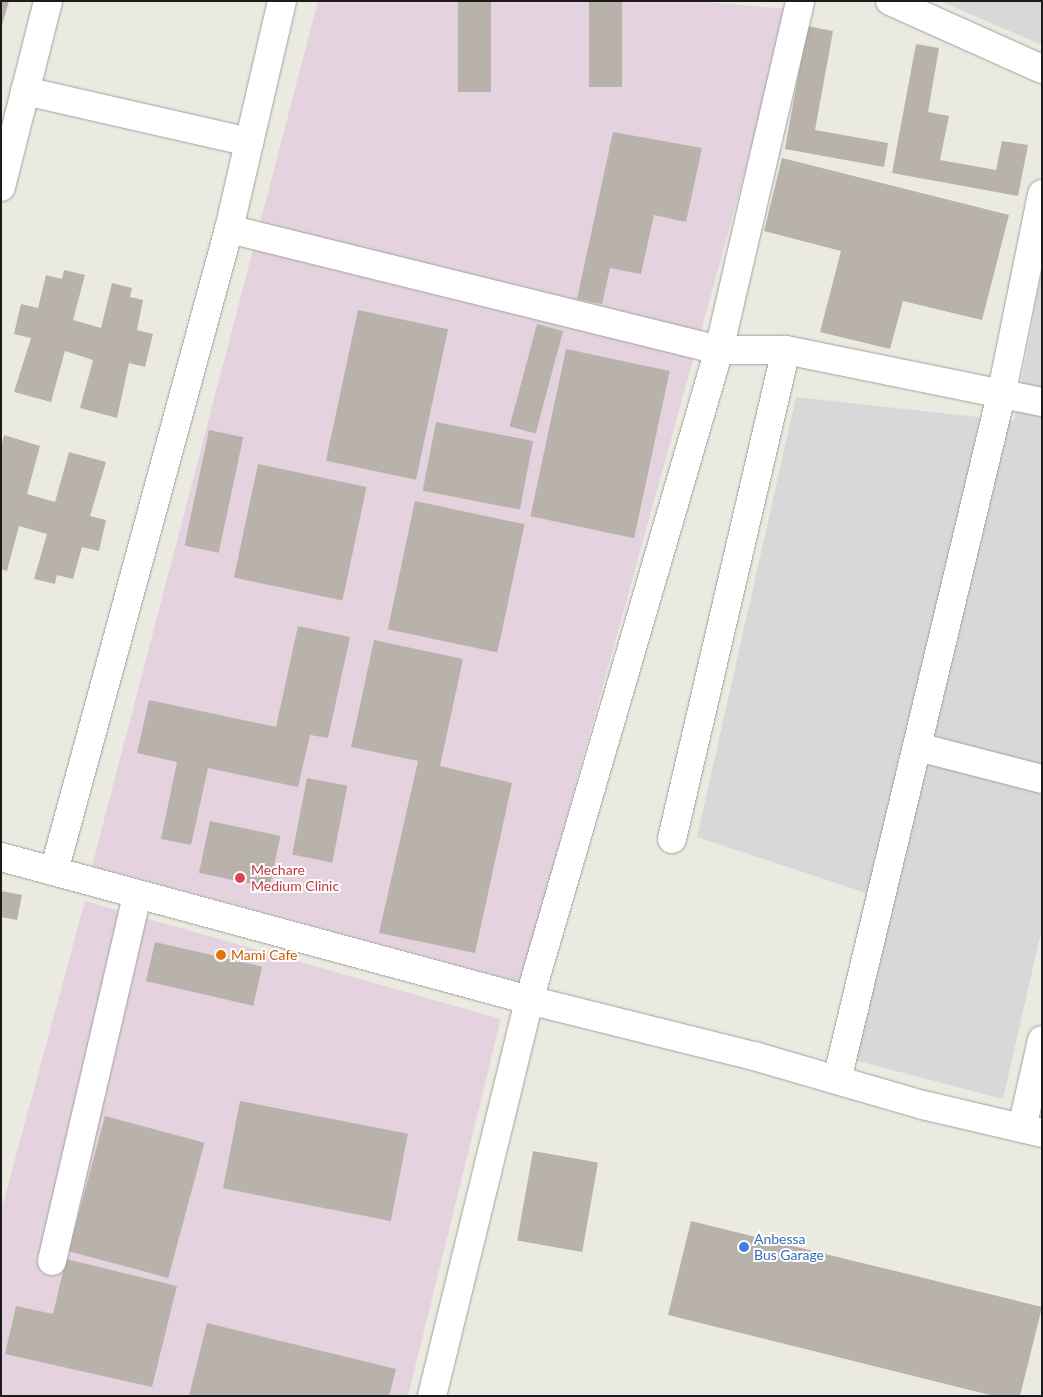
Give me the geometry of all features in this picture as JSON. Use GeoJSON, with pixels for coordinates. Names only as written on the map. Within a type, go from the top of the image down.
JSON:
{"type":"FeatureCollection","features":[{"type":"Feature","properties":{"kind":"street"},"geometry":{"type":"LineString","coordinates":[[1,187],[48,1]]}},
{"type":"Feature","properties":{"kind":"street"},"geometry":{"type":"LineString","coordinates":[[54,871],[229,229],[282,1]]}},
{"type":"Feature","properties":{"kind":"street"},"geometry":{"type":"LineString","coordinates":[[432,1396],[529,1000],[719,350],[800,1]]}},
{"type":"Feature","properties":{"kind":"street"},"geometry":{"type":"LineString","coordinates":[[890,1],[1042,69]]}},
{"type":"Feature","properties":{"kind":"street"},"geometry":{"type":"LineString","coordinates":[[25,91],[249,142]]}},
{"type":"Feature","properties":{"kind":"street"},"geometry":{"type":"LineString","coordinates":[[837,1080],[1002,391],[1042,194]]}},
{"type":"Feature","properties":{"kind":"street"},"geometry":{"type":"LineString","coordinates":[[229,229],[719,350],[786,350],[1002,391],[1042,402]]}},
{"type":"Feature","properties":{"kind":"street"},"geometry":{"type":"LineString","coordinates":[[672,839],[786,350]]}},
{"type":"Feature","properties":{"kind":"street"},"geometry":{"type":"LineString","coordinates":[[918,747],[1042,779]]}},
{"type":"Feature","properties":{"kind":"street"},"geometry":{"type":"LineString","coordinates":[[1,857],[529,1000],[754,1056],[837,1080],[1032,1131],[1042,1040]]}},
{"type":"Feature","properties":{"kind":"street"},"geometry":{"type":"LineString","coordinates":[[52,1261],[137,895]]}},
{"type":"Feature","properties":{"kind":"shaded area"},"geometry":{"type":"Polygon","coordinates":[[[318,1],[693,1],[790,9],[521,982],[92,866],[318,1]]]}},
{"type":"Feature","properties":{"kind":"shaded area"},"geometry":{"type":"Polygon","coordinates":[[[940,1],[1042,1],[1042,45],[940,1]]]}},
{"type":"Feature","properties":{"kind":"shaded area"},"geometry":{"type":"Polygon","coordinates":[[[1042,270],[1042,928],[1003,1099],[831,1054],[866,893],[697,837],[796,397],[1014,421],[1042,270]]]}},
{"type":"Feature","properties":{"kind":"shaded area"},"geometry":{"type":"Polygon","coordinates":[[[85,901],[501,1019],[408,1396],[1,1396],[1,1211],[85,901]]]}},
{"type":"Feature","properties":{"kind":"building"},"geometry":{"type":"Polygon","coordinates":[[[1,1],[9,1],[2,25],[1,25],[1,1]]]}},
{"type":"Feature","properties":{"kind":"building"},"geometry":{"type":"Polygon","coordinates":[[[458,1],[491,1],[491,92],[458,92],[458,1]]]}},
{"type":"Feature","properties":{"kind":"building"},"geometry":{"type":"Polygon","coordinates":[[[589,1],[622,1],[622,87],[589,87],[589,1]]]}},
{"type":"Feature","properties":{"kind":"building"},"geometry":{"type":"Polygon","coordinates":[[[807,26],[833,31],[815,130],[888,143],[884,167],[785,149],[807,26]]]}},
{"type":"Feature","properties":{"kind":"building"},"geometry":{"type":"Polygon","coordinates":[[[916,44],[939,48],[928,112],[949,116],[940,160],[996,170],[1002,141],[1028,145],[1018,196],[892,173],[916,44]]]}},
{"type":"Feature","properties":{"kind":"building"},"geometry":{"type":"Polygon","coordinates":[[[613,132],[702,148],[686,222],[654,215],[641,274],[610,268],[602,304],[577,299],[613,132]]]}},
{"type":"Feature","properties":{"kind":"building"},"geometry":{"type":"Polygon","coordinates":[[[782,158],[1009,215],[982,320],[903,301],[890,349],[820,332],[841,251],[764,231],[782,158]]]}},
{"type":"Feature","properties":{"kind":"building"},"geometry":{"type":"Polygon","coordinates":[[[64,270],[85,275],[73,320],[101,328],[112,283],[132,288],[130,297],[143,300],[137,330],[153,334],[145,367],[129,363],[117,418],[80,408],[93,360],[65,351],[51,402],[14,392],[31,338],[14,334],[21,304],[38,308],[46,275],[62,279],[64,270]]]}},
{"type":"Feature","properties":{"kind":"building"},"geometry":{"type":"Polygon","coordinates":[[[358,310],[448,329],[416,480],[326,461],[358,310]]]}},
{"type":"Feature","properties":{"kind":"building"},"geometry":{"type":"Polygon","coordinates":[[[537,324],[563,331],[536,433],[510,426],[537,324]]]}},
{"type":"Feature","properties":{"kind":"building"},"geometry":{"type":"Polygon","coordinates":[[[566,349],[670,371],[634,538],[530,516],[566,349]]]}},
{"type":"Feature","properties":{"kind":"building"},"geometry":{"type":"Polygon","coordinates":[[[436,422],[533,441],[520,510],[423,491],[436,422]]]}},
{"type":"Feature","properties":{"kind":"building"},"geometry":{"type":"Polygon","coordinates":[[[209,430],[243,437],[219,553],[184,545],[209,430]]]}},
{"type":"Feature","properties":{"kind":"building"},"geometry":{"type":"Polygon","coordinates":[[[4,435],[40,446],[27,494],[55,502],[69,452],[106,462],[90,516],[106,520],[99,551],[82,547],[73,579],[57,575],[55,584],[34,579],[47,534],[19,526],[7,571],[1,569],[1,449],[4,435]]]}},
{"type":"Feature","properties":{"kind":"building"},"geometry":{"type":"Polygon","coordinates":[[[258,464],[367,487],[342,601],[234,577],[258,464]]]}},
{"type":"Feature","properties":{"kind":"building"},"geometry":{"type":"Polygon","coordinates":[[[415,501],[525,524],[497,652],[388,629],[415,501]]]}},
{"type":"Feature","properties":{"kind":"building"},"geometry":{"type":"Polygon","coordinates":[[[298,626],[350,637],[328,738],[310,735],[298,787],[208,768],[191,845],[161,839],[177,762],[137,753],[149,700],[276,727],[298,626]]]}},
{"type":"Feature","properties":{"kind":"building"},"geometry":{"type":"Polygon","coordinates":[[[374,640],[463,659],[440,766],[512,783],[475,953],[379,933],[418,761],[351,747],[374,640]]]}},
{"type":"Feature","properties":{"kind":"building"},"geometry":{"type":"Polygon","coordinates":[[[307,778],[347,786],[332,862],[292,855],[307,778]]]}},
{"type":"Feature","properties":{"kind":"building"},"geometry":{"type":"Polygon","coordinates":[[[210,821],[280,836],[269,888],[199,873],[210,821]]]}},
{"type":"Feature","properties":{"kind":"building"},"geometry":{"type":"Polygon","coordinates":[[[1,891],[22,895],[17,920],[1,917],[1,891]]]}},
{"type":"Feature","properties":{"kind":"building"},"geometry":{"type":"Polygon","coordinates":[[[155,942],[262,967],[253,1006],[146,981],[155,942]]]}},
{"type":"Feature","properties":{"kind":"building"},"geometry":{"type":"Polygon","coordinates":[[[240,1101],[408,1134],[391,1221],[223,1188],[240,1101]]]}},
{"type":"Feature","properties":{"kind":"building"},"geometry":{"type":"Polygon","coordinates":[[[105,1116],[204,1143],[168,1278],[69,1251],[105,1116]]]}},
{"type":"Feature","properties":{"kind":"building"},"geometry":{"type":"Polygon","coordinates":[[[533,1151],[598,1162],[582,1252],[517,1241],[533,1151]]]}},
{"type":"Feature","properties":{"kind":"building"},"geometry":{"type":"Polygon","coordinates":[[[691,1221],[1042,1307],[1020,1396],[994,1396],[668,1315],[691,1221]]]}},
{"type":"Feature","properties":{"kind":"building"},"geometry":{"type":"Polygon","coordinates":[[[66,1259],[177,1286],[152,1387],[5,1354],[16,1306],[53,1314],[66,1259]]]}},
{"type":"Feature","properties":{"kind":"building"},"geometry":{"type":"Polygon","coordinates":[[[207,1323],[396,1369],[389,1396],[189,1396],[207,1323]]]}},
{"type":"Feature","properties":{"kind":"place","name":"Mechare Medium Clinic"},"geometry":{"type":"Point","coordinates":[240,878]}},
{"type":"Feature","properties":{"kind":"place","name":"Mami Cafe"},"geometry":{"type":"Point","coordinates":[221,955]}},
{"type":"Feature","properties":{"kind":"place","name":"Anbessa Bus Garage"},"geometry":{"type":"Point","coordinates":[744,1247]}}]}
